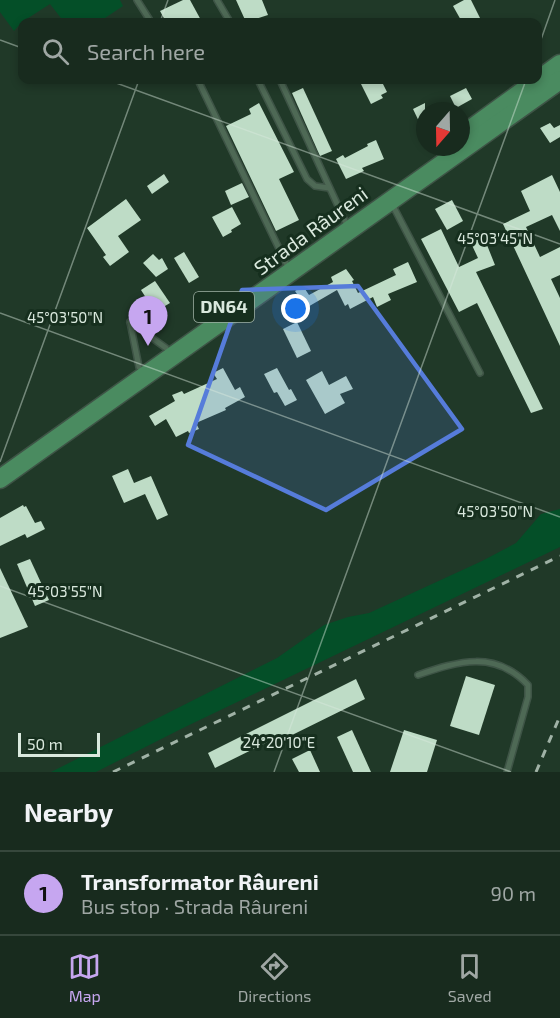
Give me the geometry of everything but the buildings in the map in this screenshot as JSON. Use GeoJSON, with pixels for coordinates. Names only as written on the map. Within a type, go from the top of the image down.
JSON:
{"type":"FeatureCollection","features":[{"type":"Feature","properties":{"kind":"main road"},"geometry":{"type":"LineString","coordinates":[[542,77],[560,64]]}},
{"type":"Feature","properties":{"kind":"main road","name":"Strada Râureni"},"geometry":{"type":"LineString","coordinates":[[0,479],[560,80]]}},
{"type":"Feature","properties":{"kind":"main road"},"geometry":{"type":"LineString","coordinates":[[470,129],[532,84]]}},
{"type":"Feature","properties":{"kind":"main road","name":"Strada Râureni"},"geometry":{"type":"LineString","coordinates":[[0,465],[434,156]]}},
{"type":"Feature","properties":{"kind":"lane"},"geometry":{"type":"LineString","coordinates":[[137,0],[148,18]]}},
{"type":"Feature","properties":{"kind":"lane"},"geometry":{"type":"LineString","coordinates":[[217,0],[228,18]]}},
{"type":"Feature","properties":{"kind":"lane"},"geometry":{"type":"LineString","coordinates":[[200,84],[286,263]]}},
{"type":"Feature","properties":{"kind":"lane"},"geometry":{"type":"LineString","coordinates":[[260,84],[307,179],[315,186],[329,188]]}},
{"type":"Feature","properties":{"kind":"lane"},"geometry":{"type":"LineString","coordinates":[[282,84],[345,221]]}},
{"type":"Feature","properties":{"kind":"lane"},"geometry":{"type":"LineString","coordinates":[[391,202],[480,373]]}},
{"type":"Feature","properties":{"kind":"lane"},"geometry":{"type":"LineString","coordinates":[[139,367],[130,322],[166,348]]}},
{"type":"Feature","properties":{"kind":"lane"},"geometry":{"type":"LineString","coordinates":[[418,675],[475,660],[503,665],[528,685],[525,708],[507,772]]}},
{"type":"Feature","properties":{"kind":"highlighted area"},"geometry":{"type":"Polygon","coordinates":[[[358,286],[462,429],[326,510],[188,445],[242,290],[358,286]]]}},
{"type":"Feature","properties":{"kind":"green space"},"geometry":{"type":"Polygon","coordinates":[[[0,0],[120,0],[123,6],[105,18],[61,18],[50,4],[28,18],[18,18],[18,26],[14,31],[0,12],[0,0]]]}},
{"type":"Feature","properties":{"kind":"green space"},"geometry":{"type":"Polygon","coordinates":[[[560,509],[560,547],[96,772],[51,772],[277,658],[324,625],[369,613],[482,561],[516,543],[541,514],[560,509]]]}},
{"type":"Feature","properties":{"kind":"railway"},"geometry":{"type":"LineString","coordinates":[[113,772],[560,556]]}},
{"type":"Feature","properties":{"kind":"railway"},"geometry":{"type":"LineString","coordinates":[[536,772],[560,716]]}},
{"type":"Feature","properties":{"kind":"place","name":"Transformator Râureni"},"geometry":{"type":"Point","coordinates":[148,346]}}]}
